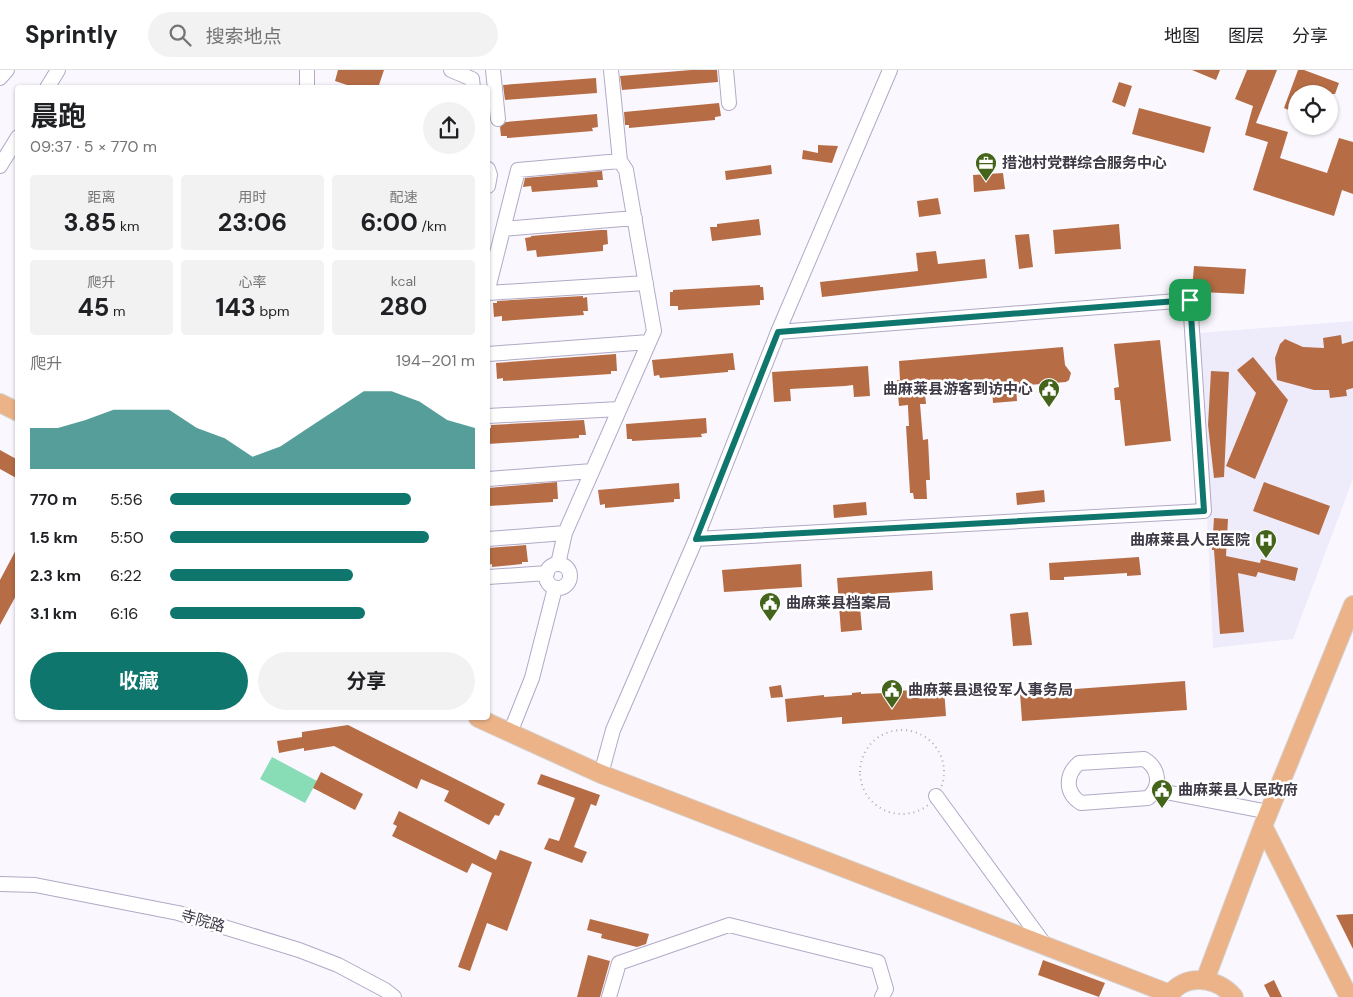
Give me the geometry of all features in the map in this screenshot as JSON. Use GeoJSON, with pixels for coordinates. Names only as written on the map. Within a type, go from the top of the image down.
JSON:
{"type":"FeatureCollection","features":[{"type":"Feature","properties":{"kind":"main road"},"geometry":{"type":"LineString","coordinates":[[0,402],[15,410]]}},
{"type":"Feature","properties":{"kind":"main road"},"geometry":{"type":"LineString","coordinates":[[1205,980],[1266,819],[1353,605]]}},
{"type":"Feature","properties":{"kind":"main road"},"geometry":{"type":"LineString","coordinates":[[482,720],[601,774],[1045,945],[1169,995],[1180,985],[1192,980],[1205,980],[1220,985],[1234,997]]}},
{"type":"Feature","properties":{"kind":"main road"},"geometry":{"type":"LineString","coordinates":[[1266,819],[1349,997]]}},
{"type":"Feature","properties":{"kind":"street"},"geometry":{"type":"LineString","coordinates":[[0,78],[6,70]]}},
{"type":"Feature","properties":{"kind":"street"},"geometry":{"type":"LineString","coordinates":[[49,85],[58,70]]}},
{"type":"Feature","properties":{"kind":"street"},"geometry":{"type":"LineString","coordinates":[[307,70],[307,85]]}},
{"type":"Feature","properties":{"kind":"street"},"geometry":{"type":"LineString","coordinates":[[452,70],[472,79]]}},
{"type":"Feature","properties":{"kind":"street"},"geometry":{"type":"LineString","coordinates":[[493,70],[498,119]]}},
{"type":"Feature","properties":{"kind":"street"},"geometry":{"type":"LineString","coordinates":[[558,564],[565,533],[654,331],[626,170],[620,161],[611,70]]}},
{"type":"Feature","properties":{"kind":"street"},"geometry":{"type":"LineString","coordinates":[[726,70],[729,103]]}},
{"type":"Feature","properties":{"kind":"street"},"geometry":{"type":"LineString","coordinates":[[601,774],[613,730],[696,539],[778,332],[890,70]]}},
{"type":"Feature","properties":{"kind":"street"},"geometry":{"type":"LineString","coordinates":[[0,166],[15,141]]}},
{"type":"Feature","properties":{"kind":"street"},"geometry":{"type":"LineString","coordinates":[[490,283],[518,170],[620,161]]}},
{"type":"Feature","properties":{"kind":"street"},"geometry":{"type":"LineString","coordinates":[[503,229],[634,218]]}},
{"type":"Feature","properties":{"kind":"street"},"geometry":{"type":"LineString","coordinates":[[490,291],[646,283]]}},
{"type":"Feature","properties":{"kind":"street"},"geometry":{"type":"LineString","coordinates":[[696,539],[1204,511],[1190,300],[778,332]]}},
{"type":"Feature","properties":{"kind":"street"},"geometry":{"type":"LineString","coordinates":[[490,354],[649,342]]}},
{"type":"Feature","properties":{"kind":"street"},"geometry":{"type":"LineString","coordinates":[[490,416],[619,409]]}},
{"type":"Feature","properties":{"kind":"street"},"geometry":{"type":"LineString","coordinates":[[490,479],[592,471]]}},
{"type":"Feature","properties":{"kind":"street"},"geometry":{"type":"LineString","coordinates":[[490,539],[565,533]]}},
{"type":"Feature","properties":{"kind":"street"},"geometry":{"type":"LineString","coordinates":[[558,564],[566,568],[570,576],[567,584],[563,587],[555,588],[547,581],[547,573],[549,568],[558,564]]}},
{"type":"Feature","properties":{"kind":"street"},"geometry":{"type":"LineString","coordinates":[[490,577],[547,573]]}},
{"type":"Feature","properties":{"kind":"street"},"geometry":{"type":"LineString","coordinates":[[510,733],[532,678],[555,588]]}},
{"type":"Feature","properties":{"kind":"street"},"geometry":{"type":"LineString","coordinates":[[1144,759],[1157,772],[1158,779],[1155,790],[1148,798],[1081,803],[1076,800],[1070,790],[1069,778],[1074,767],[1080,764],[1144,759]]}},
{"type":"Feature","properties":{"kind":"street"},"geometry":{"type":"LineString","coordinates":[[1155,790],[1266,819]]}},
{"type":"Feature","properties":{"kind":"street"},"geometry":{"type":"LineString","coordinates":[[936,796],[1045,945]]}},
{"type":"Feature","properties":{"kind":"street","name":"寺院路"},"geometry":{"type":"LineString","coordinates":[[0,884],[35,885],[178,913],[299,950],[338,965],[385,990],[394,997]]}},
{"type":"Feature","properties":{"kind":"street"},"geometry":{"type":"LineString","coordinates":[[609,997],[619,963],[729,925],[878,962],[886,989],[882,997]]}},
{"type":"Feature","properties":{"kind":"path"},"geometry":{"type":"LineString","coordinates":[[896,731],[913,732],[928,740],[939,754],[943,771],[943,779],[936,796],[924,808],[908,813],[890,812],[875,804],[864,791],[860,774],[860,765],[867,749],[879,737],[896,731]]}},
{"type":"Feature","properties":{"kind":"shaded area","name":"曲麻莱县人民医院"},"geometry":{"type":"Polygon","coordinates":[[[1353,321],[1353,479],[1293,639],[1213,648],[1199,333],[1353,321]]]}},
{"type":"Feature","properties":{"kind":"green space"},"geometry":{"type":"Polygon","coordinates":[[[272,757],[317,781],[305,803],[260,779],[272,757]]]}},
{"type":"Feature","properties":{"kind":"building"},"geometry":{"type":"Polygon","coordinates":[[[338,70],[384,70],[379,85],[347,85],[335,81],[338,70]]]}},
{"type":"Feature","properties":{"kind":"building"},"geometry":{"type":"Polygon","coordinates":[[[691,70],[717,70],[718,82],[622,90],[620,76],[691,70]]]}},
{"type":"Feature","properties":{"kind":"building"},"geometry":{"type":"Polygon","coordinates":[[[1192,70],[1220,70],[1216,80],[1192,70]]]}},
{"type":"Feature","properties":{"kind":"building"},"geometry":{"type":"Polygon","coordinates":[[[1247,70],[1277,70],[1256,123],[1288,132],[1280,158],[1327,173],[1339,138],[1353,142],[1353,194],[1342,190],[1334,216],[1253,190],[1268,142],[1245,135],[1253,106],[1235,99],[1247,70]]]}},
{"type":"Feature","properties":{"kind":"building"},"geometry":{"type":"Polygon","coordinates":[[[1298,70],[1304,70],[1339,83],[1338,86],[1292,85],[1298,70]]]}},
{"type":"Feature","properties":{"kind":"building"},"geometry":{"type":"Polygon","coordinates":[[[596,78],[597,93],[505,100],[503,85],[596,78]]]}},
{"type":"Feature","properties":{"kind":"building"},"geometry":{"type":"Polygon","coordinates":[[[1119,82],[1132,86],[1125,107],[1112,102],[1119,82]]]}},
{"type":"Feature","properties":{"kind":"building"},"geometry":{"type":"Polygon","coordinates":[[[1288,97],[1288,110],[1284,108],[1288,97]]]}},
{"type":"Feature","properties":{"kind":"building"},"geometry":{"type":"Polygon","coordinates":[[[719,103],[721,116],[715,117],[715,120],[629,128],[629,125],[625,125],[624,112],[719,103]]]}},
{"type":"Feature","properties":{"kind":"building"},"geometry":{"type":"Polygon","coordinates":[[[1139,108],[1211,127],[1204,153],[1132,134],[1139,108]]]}},
{"type":"Feature","properties":{"kind":"building"},"geometry":{"type":"Polygon","coordinates":[[[597,114],[598,127],[592,128],[593,131],[507,138],[507,136],[501,136],[500,127],[506,122],[597,114]]]}},
{"type":"Feature","properties":{"kind":"building"},"geometry":{"type":"Polygon","coordinates":[[[818,145],[838,146],[832,163],[802,159],[803,150],[818,153],[818,145]]]}},
{"type":"Feature","properties":{"kind":"building"},"geometry":{"type":"Polygon","coordinates":[[[771,165],[772,174],[726,180],[725,171],[771,165]]]}},
{"type":"Feature","properties":{"kind":"building"},"geometry":{"type":"Polygon","coordinates":[[[602,171],[603,180],[597,180],[598,187],[532,192],[531,186],[523,187],[525,178],[602,171]]]}},
{"type":"Feature","properties":{"kind":"building"},"geometry":{"type":"Polygon","coordinates":[[[1003,173],[1005,189],[974,192],[973,175],[1003,173]]]}},
{"type":"Feature","properties":{"kind":"building"},"geometry":{"type":"Polygon","coordinates":[[[938,198],[941,214],[919,217],[917,201],[938,198]]]}},
{"type":"Feature","properties":{"kind":"building"},"geometry":{"type":"Polygon","coordinates":[[[759,219],[761,235],[712,241],[710,227],[717,227],[717,224],[759,219]]]}},
{"type":"Feature","properties":{"kind":"building"},"geometry":{"type":"Polygon","coordinates":[[[1119,224],[1121,249],[1055,254],[1053,230],[1119,224]]]}},
{"type":"Feature","properties":{"kind":"building"},"geometry":{"type":"Polygon","coordinates":[[[607,230],[608,244],[603,245],[603,251],[537,257],[536,250],[527,251],[525,238],[531,236],[607,230]]]}},
{"type":"Feature","properties":{"kind":"building"},"geometry":{"type":"Polygon","coordinates":[[[1029,234],[1033,267],[1019,269],[1015,235],[1029,234]]]}},
{"type":"Feature","properties":{"kind":"building"},"geometry":{"type":"Polygon","coordinates":[[[936,251],[938,264],[985,259],[987,278],[822,297],[820,282],[918,271],[916,253],[936,251]]]}},
{"type":"Feature","properties":{"kind":"building"},"geometry":{"type":"Polygon","coordinates":[[[1194,266],[1246,269],[1244,294],[1192,290],[1194,266]]]}},
{"type":"Feature","properties":{"kind":"building"},"geometry":{"type":"Polygon","coordinates":[[[760,285],[760,287],[763,287],[764,300],[760,300],[760,305],[678,310],[678,306],[670,306],[670,292],[673,292],[673,290],[760,285]]]}},
{"type":"Feature","properties":{"kind":"building"},"geometry":{"type":"Polygon","coordinates":[[[583,296],[583,298],[587,297],[588,311],[583,311],[584,315],[502,321],[502,316],[494,317],[493,303],[497,303],[497,301],[583,296]]]}},
{"type":"Feature","properties":{"kind":"building"},"geometry":{"type":"Polygon","coordinates":[[[1341,335],[1342,344],[1353,341],[1353,388],[1346,390],[1347,396],[1330,398],[1329,390],[1314,390],[1277,380],[1275,358],[1280,344],[1285,339],[1303,347],[1324,348],[1323,338],[1341,335]]]}},
{"type":"Feature","properties":{"kind":"building"},"geometry":{"type":"Polygon","coordinates":[[[1160,340],[1171,441],[1125,446],[1120,400],[1115,400],[1114,388],[1119,387],[1114,344],[1160,340]]]}},
{"type":"Feature","properties":{"kind":"building"},"geometry":{"type":"Polygon","coordinates":[[[1063,347],[1065,365],[1071,373],[1069,380],[1066,382],[1016,386],[1017,401],[993,403],[992,388],[940,392],[924,384],[926,404],[920,404],[923,440],[928,439],[930,480],[926,480],[927,499],[914,499],[913,493],[910,493],[906,426],[909,426],[908,405],[899,406],[897,380],[900,380],[899,361],[1063,347]]]}},
{"type":"Feature","properties":{"kind":"building"},"geometry":{"type":"Polygon","coordinates":[[[733,353],[735,370],[660,378],[659,375],[654,376],[652,360],[733,353]]]}},
{"type":"Feature","properties":{"kind":"building"},"geometry":{"type":"Polygon","coordinates":[[[616,354],[617,371],[611,371],[611,374],[503,381],[503,378],[497,379],[496,363],[616,354]]]}},
{"type":"Feature","properties":{"kind":"building"},"geometry":{"type":"Polygon","coordinates":[[[1253,357],[1288,400],[1255,479],[1226,466],[1256,393],[1237,370],[1253,357]]]}},
{"type":"Feature","properties":{"kind":"building"},"geometry":{"type":"Polygon","coordinates":[[[868,366],[870,396],[854,397],[853,385],[790,389],[791,401],[774,402],[772,372],[868,366]]]}},
{"type":"Feature","properties":{"kind":"building"},"geometry":{"type":"Polygon","coordinates":[[[1211,371],[1229,372],[1224,477],[1214,478],[1208,425],[1211,371]]]}},
{"type":"Feature","properties":{"kind":"building"},"geometry":{"type":"Polygon","coordinates":[[[706,418],[707,433],[701,434],[702,437],[632,441],[632,439],[627,439],[626,424],[706,418]]]}},
{"type":"Feature","properties":{"kind":"building"},"geometry":{"type":"Polygon","coordinates":[[[584,420],[586,435],[579,435],[579,438],[490,444],[491,425],[584,420]]]}},
{"type":"Feature","properties":{"kind":"building"},"geometry":{"type":"Polygon","coordinates":[[[0,450],[15,458],[15,477],[0,469],[0,450]]]}},
{"type":"Feature","properties":{"kind":"building"},"geometry":{"type":"Polygon","coordinates":[[[557,482],[558,499],[553,499],[553,502],[490,506],[490,488],[557,482]]]}},
{"type":"Feature","properties":{"kind":"building"},"geometry":{"type":"Polygon","coordinates":[[[1264,482],[1330,506],[1319,535],[1253,511],[1264,482]]]}},
{"type":"Feature","properties":{"kind":"building"},"geometry":{"type":"Polygon","coordinates":[[[679,483],[680,499],[674,499],[674,502],[605,508],[605,504],[600,505],[598,490],[679,483]]]}},
{"type":"Feature","properties":{"kind":"building"},"geometry":{"type":"Polygon","coordinates":[[[1044,490],[1045,502],[1017,505],[1016,493],[1044,490]]]}},
{"type":"Feature","properties":{"kind":"building"},"geometry":{"type":"Polygon","coordinates":[[[866,502],[867,515],[834,518],[833,505],[866,502]]]}},
{"type":"Feature","properties":{"kind":"building"},"geometry":{"type":"Polygon","coordinates":[[[1214,518],[1228,519],[1226,556],[1260,563],[1261,559],[1298,568],[1295,581],[1258,572],[1256,577],[1238,573],[1244,632],[1220,634],[1214,550],[1212,550],[1214,518]]]}},
{"type":"Feature","properties":{"kind":"building"},"geometry":{"type":"Polygon","coordinates":[[[526,545],[528,562],[492,567],[492,564],[490,564],[490,548],[526,545]]]}},
{"type":"Feature","properties":{"kind":"building"},"geometry":{"type":"Polygon","coordinates":[[[15,552],[15,598],[0,625],[0,580],[15,552]]]}},
{"type":"Feature","properties":{"kind":"building"},"geometry":{"type":"Polygon","coordinates":[[[1139,557],[1141,575],[1127,576],[1127,573],[1064,577],[1064,580],[1050,580],[1049,563],[1139,557]]]}},
{"type":"Feature","properties":{"kind":"building"},"geometry":{"type":"Polygon","coordinates":[[[801,564],[802,587],[724,592],[722,570],[801,564]]]}},
{"type":"Feature","properties":{"kind":"building"},"geometry":{"type":"Polygon","coordinates":[[[932,571],[933,590],[859,595],[862,630],[841,632],[837,578],[932,571]]]}},
{"type":"Feature","properties":{"kind":"building"},"geometry":{"type":"Polygon","coordinates":[[[1028,612],[1032,645],[1013,646],[1010,614],[1028,612]]]}},
{"type":"Feature","properties":{"kind":"building"},"geometry":{"type":"Polygon","coordinates":[[[1185,681],[1187,710],[1022,721],[1020,693],[1185,681]]]}},
{"type":"Feature","properties":{"kind":"building"},"geometry":{"type":"Polygon","coordinates":[[[781,685],[783,697],[771,698],[769,687],[781,685]]]}},
{"type":"Feature","properties":{"kind":"building"},"geometry":{"type":"Polygon","coordinates":[[[923,688],[944,688],[946,716],[842,724],[842,717],[787,722],[785,699],[824,695],[824,697],[852,695],[852,693],[861,692],[861,694],[923,690],[923,688]]]}},
{"type":"Feature","properties":{"kind":"building"},"geometry":{"type":"Polygon","coordinates":[[[348,725],[505,804],[499,816],[495,815],[489,825],[444,801],[449,791],[421,779],[417,789],[334,746],[304,751],[304,748],[279,753],[277,741],[302,737],[302,732],[348,725]]]}},
{"type":"Feature","properties":{"kind":"building"},"geometry":{"type":"Polygon","coordinates":[[[321,772],[363,794],[355,810],[313,788],[321,772]]]}},
{"type":"Feature","properties":{"kind":"building"},"geometry":{"type":"Polygon","coordinates":[[[541,774],[600,795],[596,806],[591,804],[574,847],[587,852],[582,863],[544,849],[549,838],[559,841],[575,798],[537,784],[541,774]]]}},
{"type":"Feature","properties":{"kind":"building"},"geometry":{"type":"Polygon","coordinates":[[[399,811],[496,860],[500,850],[532,862],[507,931],[487,923],[470,971],[458,967],[492,873],[472,863],[467,873],[392,836],[397,826],[393,824],[399,811]]]}},
{"type":"Feature","properties":{"kind":"building"},"geometry":{"type":"Polygon","coordinates":[[[1353,914],[1353,949],[1336,915],[1353,914]]]}},
{"type":"Feature","properties":{"kind":"building"},"geometry":{"type":"Polygon","coordinates":[[[590,919],[649,934],[646,944],[637,947],[601,938],[602,934],[587,930],[590,919]]]}},
{"type":"Feature","properties":{"kind":"building"},"geometry":{"type":"Polygon","coordinates":[[[588,955],[610,961],[600,997],[577,997],[588,955]]]}},
{"type":"Feature","properties":{"kind":"building"},"geometry":{"type":"Polygon","coordinates":[[[1043,960],[1105,983],[1099,997],[1038,975],[1043,960]]]}},
{"type":"Feature","properties":{"kind":"building"},"geometry":{"type":"Polygon","coordinates":[[[1274,980],[1282,997],[1270,997],[1264,985],[1274,980]]]}},
{"type":"Feature","properties":{"kind":"place","name":"措池村党群综合服务中心"},"geometry":{"type":"Point","coordinates":[986,182]}},
{"type":"Feature","properties":{"kind":"place","name":"曲麻莱县游客到访中心"},"geometry":{"type":"Point","coordinates":[1049,408]}},
{"type":"Feature","properties":{"kind":"place","name":"曲麻莱县人民医院"},"geometry":{"type":"Point","coordinates":[1266,559]}},
{"type":"Feature","properties":{"kind":"place","name":"曲麻莱县档案局"},"geometry":{"type":"Point","coordinates":[770,622]}},
{"type":"Feature","properties":{"kind":"place","name":"曲麻莱县退役军人事务局"},"geometry":{"type":"Point","coordinates":[892,709]}},
{"type":"Feature","properties":{"kind":"place","name":"曲麻莱县人民政府"},"geometry":{"type":"Point","coordinates":[1162,809]}},
{"type":"Feature","properties":{"kind":"route"},"geometry":{"type":"LineString","coordinates":[[1190,300],[1204,511],[696,539],[778,332],[1190,300]]}}]}
